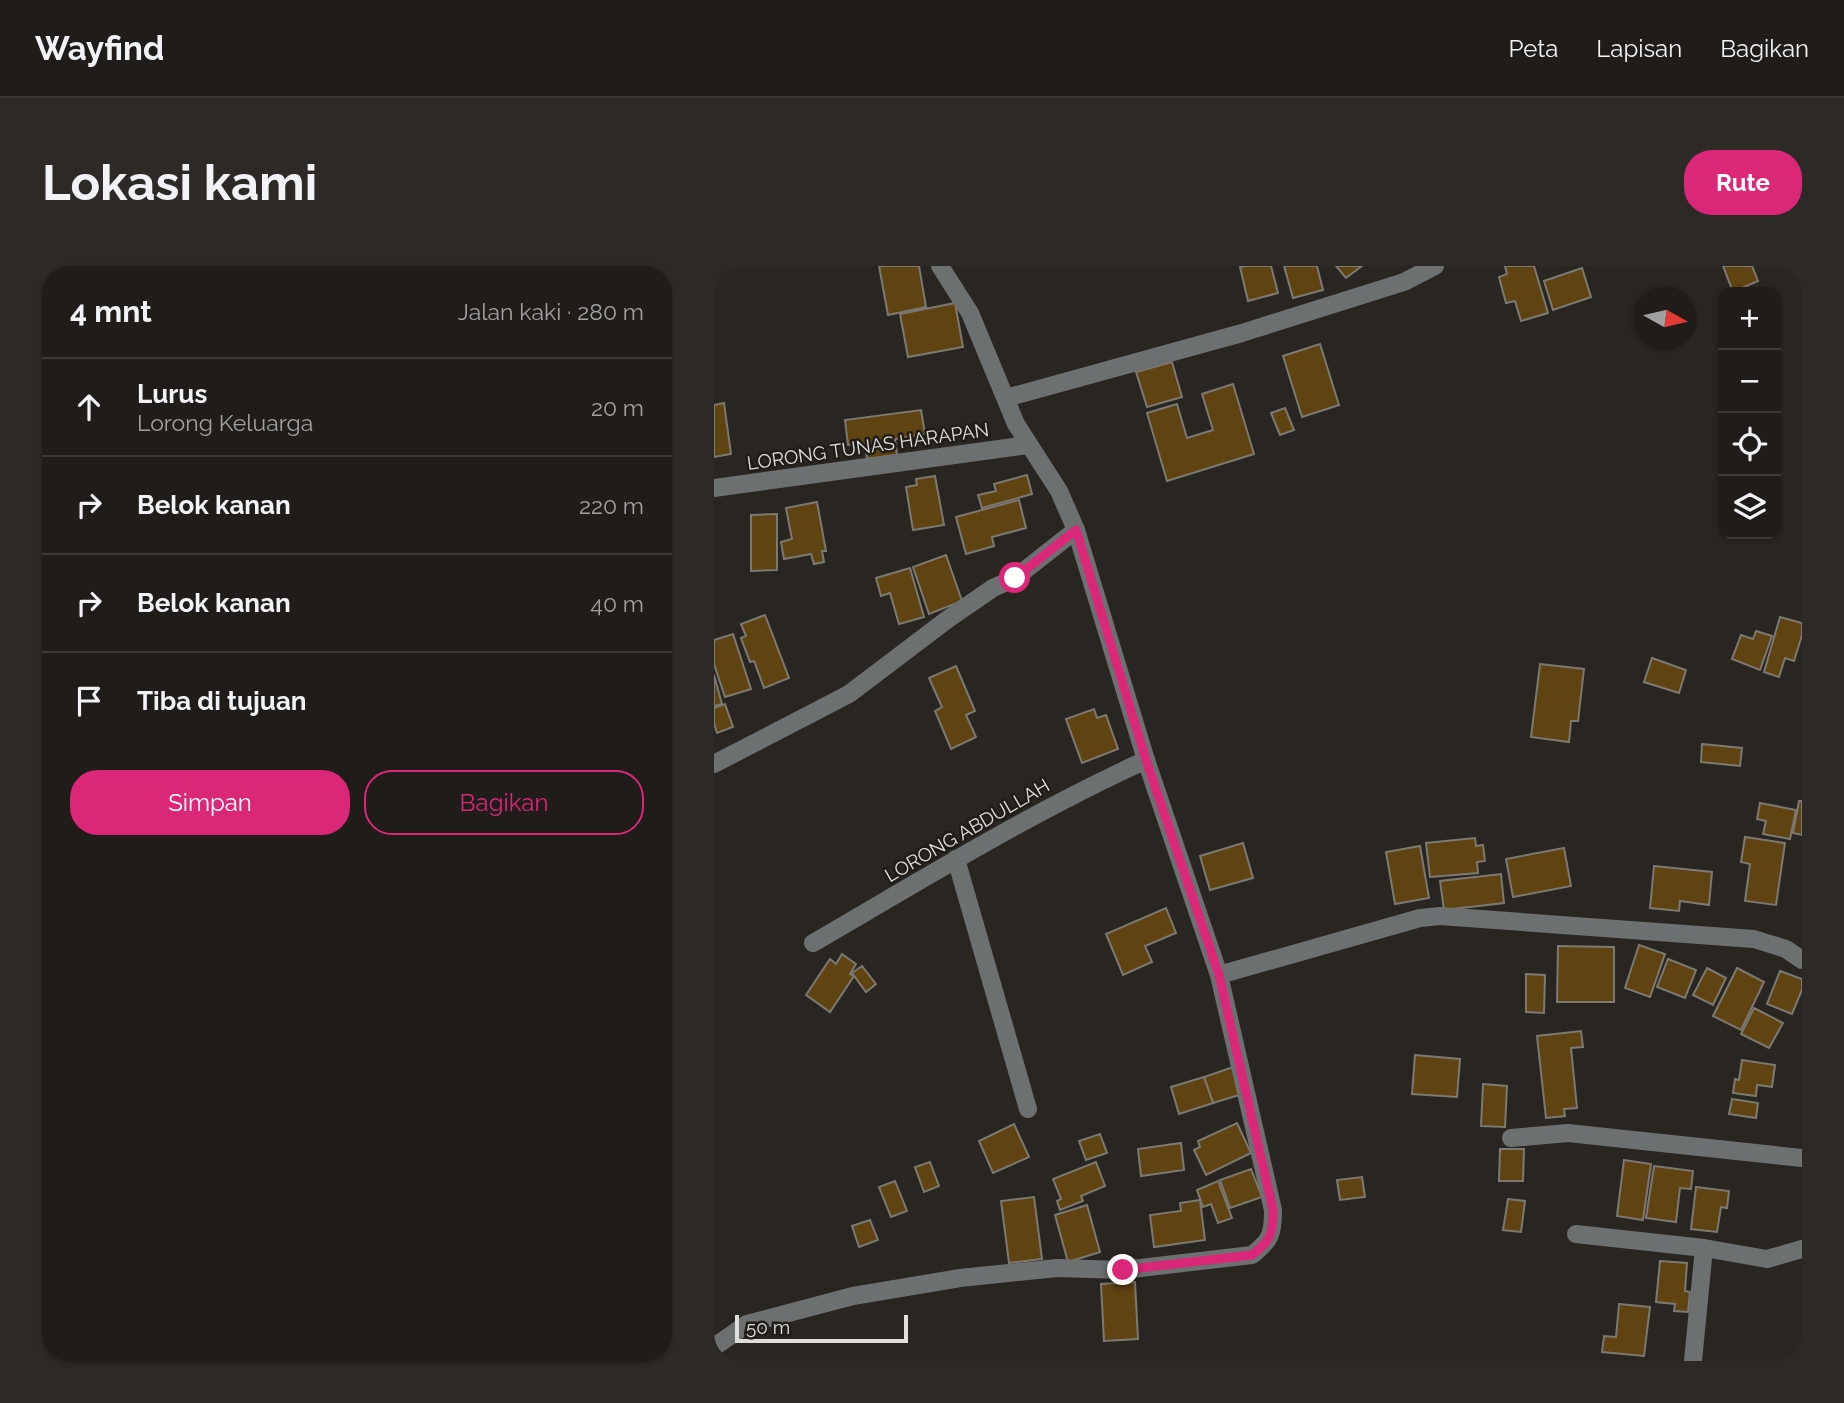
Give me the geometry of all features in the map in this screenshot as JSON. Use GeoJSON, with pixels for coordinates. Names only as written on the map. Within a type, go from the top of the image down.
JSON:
{"type":"FeatureCollection","features":[{"type":"Feature","properties":{"kind":"street"},"geometry":{"type":"LineString","coordinates":[[714,1347],[747,1324],[853,1296],[960,1278],[1058,1268],[1123,1270],[1252,1255],[1268,1243],[1271,1235],[1273,1210],[1219,975],[1146,760],[1076,530],[1059,491],[1016,424],[970,313],[940,266]]}},
{"type":"Feature","properties":{"kind":"street"},"geometry":{"type":"LineString","coordinates":[[1006,398],[1242,333],[1404,282],[1435,266]]}},
{"type":"Feature","properties":{"kind":"street","name":"LORONG TUNAS HARAPAN"},"geometry":{"type":"LineString","coordinates":[[714,488],[1028,445]]}},
{"type":"Feature","properties":{"kind":"street"},"geometry":{"type":"LineString","coordinates":[[714,764],[849,694],[948,619],[993,588],[1015,578],[1076,530]]}},
{"type":"Feature","properties":{"kind":"street","name":"LORONG ABDULLAH"},"geometry":{"type":"LineString","coordinates":[[813,943],[1074,793],[1146,760]]}},
{"type":"Feature","properties":{"kind":"street"},"geometry":{"type":"LineString","coordinates":[[956,859],[1028,1109]]}},
{"type":"Feature","properties":{"kind":"street"},"geometry":{"type":"LineString","coordinates":[[1219,975],[1420,918],[1440,916],[1754,939],[1786,949],[1802,960]]}},
{"type":"Feature","properties":{"kind":"street"},"geometry":{"type":"LineString","coordinates":[[1511,1138],[1568,1133],[1802,1158]]}},
{"type":"Feature","properties":{"kind":"street"},"geometry":{"type":"LineString","coordinates":[[1576,1234],[1704,1248],[1768,1259],[1802,1249]]}},
{"type":"Feature","properties":{"kind":"street"},"geometry":{"type":"LineString","coordinates":[[1693,1361],[1704,1248]]}},
{"type":"Feature","properties":{"kind":"building"},"geometry":{"type":"Polygon","coordinates":[[[879,266],[919,266],[926,307],[888,315],[879,266]]]}},
{"type":"Feature","properties":{"kind":"building"},"geometry":{"type":"Polygon","coordinates":[[[1271,266],[1278,293],[1248,301],[1240,267],[1271,266]]]}},
{"type":"Feature","properties":{"kind":"building"},"geometry":{"type":"Polygon","coordinates":[[[1284,266],[1317,266],[1323,290],[1293,298],[1284,266]]]}},
{"type":"Feature","properties":{"kind":"building"},"geometry":{"type":"Polygon","coordinates":[[[1336,266],[1362,266],[1346,278],[1336,266]]]}},
{"type":"Feature","properties":{"kind":"building"},"geometry":{"type":"Polygon","coordinates":[[[1505,266],[1534,266],[1548,313],[1521,321],[1515,301],[1506,303],[1499,277],[1507,274],[1505,266]]]}},
{"type":"Feature","properties":{"kind":"building"},"geometry":{"type":"Polygon","coordinates":[[[1723,266],[1752,266],[1758,281],[1744,287],[1731,287],[1723,266]]]}},
{"type":"Feature","properties":{"kind":"building"},"geometry":{"type":"Polygon","coordinates":[[[1582,268],[1591,297],[1553,310],[1544,281],[1582,268]]]}},
{"type":"Feature","properties":{"kind":"building"},"geometry":{"type":"Polygon","coordinates":[[[955,303],[963,347],[908,357],[900,314],[955,303]]]}},
{"type":"Feature","properties":{"kind":"building"},"geometry":{"type":"Polygon","coordinates":[[[1320,344],[1339,405],[1302,417],[1283,356],[1320,344]]]}},
{"type":"Feature","properties":{"kind":"building"},"geometry":{"type":"Polygon","coordinates":[[[1172,362],[1182,397],[1147,407],[1136,372],[1172,362]]]}},
{"type":"Feature","properties":{"kind":"building"},"geometry":{"type":"Polygon","coordinates":[[[1233,384],[1254,454],[1167,481],[1147,413],[1177,404],[1187,438],[1213,430],[1202,394],[1233,384]]]}},
{"type":"Feature","properties":{"kind":"building"},"geometry":{"type":"Polygon","coordinates":[[[724,403],[731,454],[714,457],[714,405],[724,403]]]}},
{"type":"Feature","properties":{"kind":"building"},"geometry":{"type":"Polygon","coordinates":[[[1285,408],[1294,430],[1280,435],[1271,413],[1285,408]]]}},
{"type":"Feature","properties":{"kind":"building"},"geometry":{"type":"Polygon","coordinates":[[[921,410],[925,434],[895,439],[897,455],[867,459],[865,443],[848,445],[845,420],[921,410]]]}},
{"type":"Feature","properties":{"kind":"building"},"geometry":{"type":"Polygon","coordinates":[[[1027,475],[1032,494],[982,508],[978,495],[996,491],[994,484],[1027,475]]]}},
{"type":"Feature","properties":{"kind":"building"},"geometry":{"type":"Polygon","coordinates":[[[935,476],[944,525],[913,530],[906,487],[917,485],[916,479],[935,476]]]}},
{"type":"Feature","properties":{"kind":"building"},"geometry":{"type":"Polygon","coordinates":[[[1019,500],[1026,528],[992,537],[994,546],[966,554],[956,517],[1019,500]]]}},
{"type":"Feature","properties":{"kind":"building"},"geometry":{"type":"Polygon","coordinates":[[[817,502],[826,551],[822,551],[824,562],[814,564],[811,554],[784,559],[781,542],[792,539],[786,508],[817,502]]]}},
{"type":"Feature","properties":{"kind":"building"},"geometry":{"type":"Polygon","coordinates":[[[777,514],[777,570],[751,571],[751,515],[777,514]]]}},
{"type":"Feature","properties":{"kind":"building"},"geometry":{"type":"Polygon","coordinates":[[[946,555],[962,601],[929,614],[913,567],[946,555]]]}},
{"type":"Feature","properties":{"kind":"building"},"geometry":{"type":"Polygon","coordinates":[[[910,568],[924,617],[899,624],[890,593],[881,596],[876,578],[910,568]]]}},
{"type":"Feature","properties":{"kind":"building"},"geometry":{"type":"Polygon","coordinates":[[[765,615],[789,678],[764,688],[754,661],[750,662],[741,638],[746,636],[741,624],[765,615]]]}},
{"type":"Feature","properties":{"kind":"building"},"geometry":{"type":"Polygon","coordinates":[[[1780,617],[1802,623],[1802,635],[1794,661],[1785,658],[1779,677],[1764,672],[1780,617]]]}},
{"type":"Feature","properties":{"kind":"building"},"geometry":{"type":"Polygon","coordinates":[[[1756,631],[1772,636],[1760,670],[1732,659],[1741,635],[1753,639],[1756,631]]]}},
{"type":"Feature","properties":{"kind":"building"},"geometry":{"type":"Polygon","coordinates":[[[733,634],[751,689],[725,697],[714,664],[714,640],[733,634]]]}},
{"type":"Feature","properties":{"kind":"building"},"geometry":{"type":"Polygon","coordinates":[[[1652,658],[1686,670],[1679,693],[1644,682],[1652,658]]]}},
{"type":"Feature","properties":{"kind":"building"},"geometry":{"type":"Polygon","coordinates":[[[1540,664],[1584,669],[1578,721],[1571,721],[1569,742],[1531,737],[1540,664]]]}},
{"type":"Feature","properties":{"kind":"building"},"geometry":{"type":"Polygon","coordinates":[[[956,666],[975,711],[966,715],[976,737],[951,749],[935,711],[942,707],[929,678],[956,666]]]}},
{"type":"Feature","properties":{"kind":"building"},"geometry":{"type":"Polygon","coordinates":[[[714,675],[722,704],[714,706],[714,675]]]}},
{"type":"Feature","properties":{"kind":"building"},"geometry":{"type":"Polygon","coordinates":[[[725,704],[733,727],[717,733],[714,708],[725,704]]]}},
{"type":"Feature","properties":{"kind":"building"},"geometry":{"type":"Polygon","coordinates":[[[1094,709],[1097,718],[1106,715],[1118,749],[1082,763],[1066,719],[1094,709]]]}},
{"type":"Feature","properties":{"kind":"building"},"geometry":{"type":"Polygon","coordinates":[[[1702,744],[1742,748],[1740,766],[1701,762],[1702,744]]]}},
{"type":"Feature","properties":{"kind":"building"},"geometry":{"type":"Polygon","coordinates":[[[1799,801],[1802,801],[1802,835],[1793,833],[1799,801]]]}},
{"type":"Feature","properties":{"kind":"building"},"geometry":{"type":"Polygon","coordinates":[[[1760,803],[1796,810],[1790,839],[1763,834],[1766,821],[1757,819],[1760,803]]]}},
{"type":"Feature","properties":{"kind":"building"},"geometry":{"type":"Polygon","coordinates":[[[1745,837],[1785,843],[1776,905],[1745,901],[1750,864],[1741,862],[1745,837]]]}},
{"type":"Feature","properties":{"kind":"building"},"geometry":{"type":"Polygon","coordinates":[[[1475,838],[1476,846],[1483,845],[1485,861],[1477,862],[1478,873],[1430,877],[1426,843],[1475,838]]]}},
{"type":"Feature","properties":{"kind":"building"},"geometry":{"type":"Polygon","coordinates":[[[1243,843],[1253,878],[1210,890],[1200,856],[1243,843]]]}},
{"type":"Feature","properties":{"kind":"building"},"geometry":{"type":"Polygon","coordinates":[[[1420,846],[1429,898],[1395,904],[1386,852],[1420,846]]]}},
{"type":"Feature","properties":{"kind":"building"},"geometry":{"type":"Polygon","coordinates":[[[1564,848],[1571,886],[1513,897],[1506,859],[1564,848]]]}},
{"type":"Feature","properties":{"kind":"building"},"geometry":{"type":"Polygon","coordinates":[[[1654,866],[1712,872],[1709,905],[1680,901],[1679,911],[1650,908],[1654,866]]]}},
{"type":"Feature","properties":{"kind":"building"},"geometry":{"type":"Polygon","coordinates":[[[1501,874],[1504,903],[1444,910],[1440,881],[1501,874]]]}},
{"type":"Feature","properties":{"kind":"building"},"geometry":{"type":"Polygon","coordinates":[[[1166,908],[1176,933],[1145,946],[1152,962],[1123,975],[1106,934],[1166,908]]]}},
{"type":"Feature","properties":{"kind":"building"},"geometry":{"type":"Polygon","coordinates":[[[1639,945],[1665,954],[1650,997],[1625,988],[1639,945]]]}},
{"type":"Feature","properties":{"kind":"building"},"geometry":{"type":"Polygon","coordinates":[[[1558,946],[1614,947],[1614,1002],[1557,1002],[1558,946]]]}},
{"type":"Feature","properties":{"kind":"building"},"geometry":{"type":"Polygon","coordinates":[[[842,954],[856,964],[850,974],[854,976],[830,1012],[806,995],[830,959],[836,964],[842,954]]]}},
{"type":"Feature","properties":{"kind":"building"},"geometry":{"type":"Polygon","coordinates":[[[1668,959],[1696,970],[1685,998],[1657,987],[1668,959]]]}},
{"type":"Feature","properties":{"kind":"building"},"geometry":{"type":"Polygon","coordinates":[[[862,966],[876,984],[866,992],[852,973],[862,966]]]}},
{"type":"Feature","properties":{"kind":"building"},"geometry":{"type":"Polygon","coordinates":[[[1707,968],[1726,978],[1713,1005],[1693,995],[1707,968]]]}},
{"type":"Feature","properties":{"kind":"building"},"geometry":{"type":"Polygon","coordinates":[[[1737,968],[1764,982],[1741,1030],[1713,1016],[1737,968]]]}},
{"type":"Feature","properties":{"kind":"building"},"geometry":{"type":"Polygon","coordinates":[[[1780,971],[1802,979],[1802,990],[1792,1014],[1767,1004],[1780,971]]]}},
{"type":"Feature","properties":{"kind":"building"},"geometry":{"type":"Polygon","coordinates":[[[1526,974],[1545,975],[1544,1013],[1526,1012],[1526,974]]]}},
{"type":"Feature","properties":{"kind":"building"},"geometry":{"type":"Polygon","coordinates":[[[1754,1008],[1783,1023],[1769,1048],[1741,1034],[1754,1008]]]}},
{"type":"Feature","properties":{"kind":"building"},"geometry":{"type":"Polygon","coordinates":[[[1581,1031],[1583,1047],[1571,1048],[1577,1108],[1564,1109],[1565,1116],[1546,1118],[1537,1036],[1581,1031]]]}},
{"type":"Feature","properties":{"kind":"building"},"geometry":{"type":"Polygon","coordinates":[[[1415,1055],[1460,1059],[1457,1097],[1412,1094],[1415,1055]]]}},
{"type":"Feature","properties":{"kind":"building"},"geometry":{"type":"Polygon","coordinates":[[[1742,1060],[1775,1065],[1772,1087],[1757,1085],[1756,1096],[1733,1093],[1735,1079],[1739,1080],[1742,1060]]]}},
{"type":"Feature","properties":{"kind":"building"},"geometry":{"type":"Polygon","coordinates":[[[1233,1067],[1242,1094],[1213,1103],[1204,1077],[1233,1067]]]}},
{"type":"Feature","properties":{"kind":"building"},"geometry":{"type":"Polygon","coordinates":[[[1204,1077],[1213,1103],[1179,1114],[1171,1087],[1204,1077]]]}},
{"type":"Feature","properties":{"kind":"building"},"geometry":{"type":"Polygon","coordinates":[[[1483,1084],[1507,1086],[1505,1127],[1481,1126],[1483,1084]]]}},
{"type":"Feature","properties":{"kind":"building"},"geometry":{"type":"Polygon","coordinates":[[[1732,1099],[1758,1103],[1756,1118],[1729,1114],[1732,1099]]]}},
{"type":"Feature","properties":{"kind":"building"},"geometry":{"type":"Polygon","coordinates":[[[1237,1123],[1251,1153],[1206,1175],[1194,1150],[1200,1147],[1198,1141],[1237,1123]]]}},
{"type":"Feature","properties":{"kind":"building"},"geometry":{"type":"Polygon","coordinates":[[[1014,1124],[1029,1157],[993,1173],[979,1141],[1014,1124]]]}},
{"type":"Feature","properties":{"kind":"building"},"geometry":{"type":"Polygon","coordinates":[[[1100,1134],[1107,1153],[1086,1160],[1079,1141],[1100,1134]]]}},
{"type":"Feature","properties":{"kind":"building"},"geometry":{"type":"Polygon","coordinates":[[[1181,1143],[1184,1170],[1141,1176],[1138,1149],[1181,1143]]]}},
{"type":"Feature","properties":{"kind":"building"},"geometry":{"type":"Polygon","coordinates":[[[1500,1149],[1524,1149],[1523,1181],[1499,1181],[1500,1149]]]}},
{"type":"Feature","properties":{"kind":"building"},"geometry":{"type":"Polygon","coordinates":[[[1624,1160],[1651,1164],[1643,1220],[1617,1216],[1624,1160]]]}},
{"type":"Feature","properties":{"kind":"building"},"geometry":{"type":"Polygon","coordinates":[[[930,1162],[939,1186],[924,1192],[915,1167],[930,1162]]]}},
{"type":"Feature","properties":{"kind":"building"},"geometry":{"type":"Polygon","coordinates":[[[1096,1162],[1105,1186],[1081,1196],[1083,1201],[1060,1210],[1057,1201],[1061,1199],[1053,1179],[1096,1162]]]}},
{"type":"Feature","properties":{"kind":"building"},"geometry":{"type":"Polygon","coordinates":[[[1654,1166],[1693,1171],[1691,1189],[1680,1188],[1676,1222],[1646,1218],[1654,1166]]]}},
{"type":"Feature","properties":{"kind":"building"},"geometry":{"type":"Polygon","coordinates":[[[1251,1169],[1262,1197],[1230,1208],[1220,1180],[1251,1169]]]}},
{"type":"Feature","properties":{"kind":"building"},"geometry":{"type":"Polygon","coordinates":[[[1362,1177],[1365,1197],[1340,1200],[1337,1180],[1362,1177]]]}},
{"type":"Feature","properties":{"kind":"building"},"geometry":{"type":"Polygon","coordinates":[[[895,1181],[907,1211],[891,1217],[879,1187],[895,1181]]]}},
{"type":"Feature","properties":{"kind":"building"},"geometry":{"type":"Polygon","coordinates":[[[1218,1181],[1232,1218],[1218,1223],[1211,1204],[1203,1207],[1197,1190],[1218,1181]]]}},
{"type":"Feature","properties":{"kind":"building"},"geometry":{"type":"Polygon","coordinates":[[[1696,1187],[1729,1191],[1727,1208],[1721,1207],[1717,1232],[1691,1229],[1696,1187]]]}},
{"type":"Feature","properties":{"kind":"building"},"geometry":{"type":"Polygon","coordinates":[[[1034,1197],[1042,1259],[1009,1263],[1001,1201],[1034,1197]]]}},
{"type":"Feature","properties":{"kind":"building"},"geometry":{"type":"Polygon","coordinates":[[[1508,1199],[1525,1201],[1521,1232],[1503,1230],[1508,1199]]]}},
{"type":"Feature","properties":{"kind":"building"},"geometry":{"type":"Polygon","coordinates":[[[1200,1200],[1205,1240],[1154,1247],[1150,1215],[1181,1211],[1180,1203],[1200,1200]]]}},
{"type":"Feature","properties":{"kind":"building"},"geometry":{"type":"Polygon","coordinates":[[[1087,1205],[1100,1252],[1068,1262],[1055,1215],[1087,1205]]]}},
{"type":"Feature","properties":{"kind":"building"},"geometry":{"type":"Polygon","coordinates":[[[870,1220],[878,1240],[859,1247],[852,1226],[870,1220]]]}},
{"type":"Feature","properties":{"kind":"building"},"geometry":{"type":"Polygon","coordinates":[[[1660,1261],[1687,1263],[1685,1291],[1690,1292],[1688,1312],[1674,1311],[1675,1304],[1656,1302],[1660,1261]]]}},
{"type":"Feature","properties":{"kind":"building"},"geometry":{"type":"Polygon","coordinates":[[[1135,1282],[1138,1339],[1104,1341],[1101,1284],[1135,1282]]]}},
{"type":"Feature","properties":{"kind":"building"},"geometry":{"type":"Polygon","coordinates":[[[1619,1304],[1650,1307],[1644,1356],[1602,1352],[1604,1336],[1616,1337],[1619,1304]]]}},
{"type":"Feature","properties":{"kind":"route"},"geometry":{"type":"LineString","coordinates":[[1015,578],[1076,530],[1146,760],[1219,975],[1273,1210],[1268,1243],[1252,1255],[1123,1270]]}}]}
